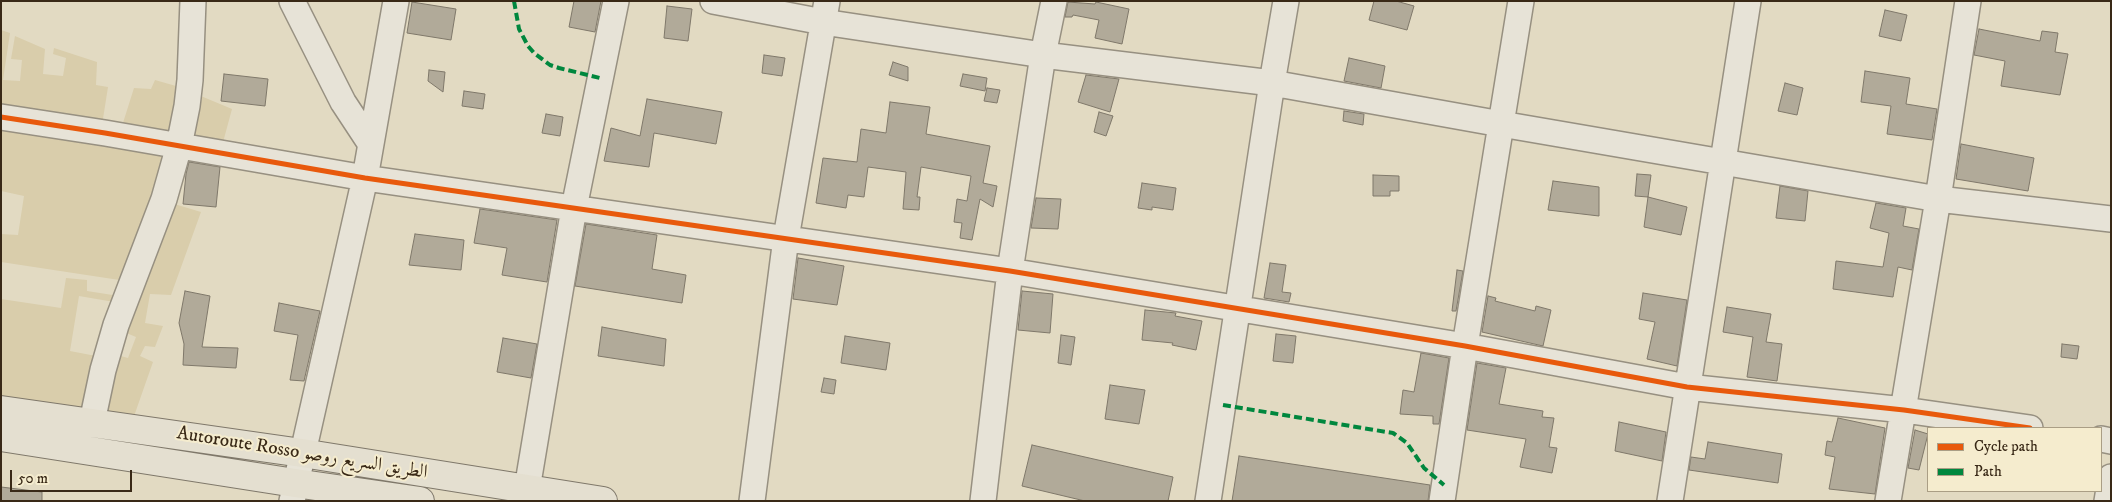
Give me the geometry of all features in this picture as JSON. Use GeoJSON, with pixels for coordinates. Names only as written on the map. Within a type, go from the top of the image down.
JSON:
{"type":"FeatureCollection","features":[{"type":"Feature","properties":{"kind":"highway","name":"Autoroute Rosso الطريق السريع روصو"},"geometry":{"type":"LineString","coordinates":[[1,410],[302,453],[603,501]]}},
{"type":"Feature","properties":{"kind":"highway","name":"Autoroute Rosso الطريق السريع روصو"},"geometry":{"type":"LineString","coordinates":[[1,437],[293,492],[406,500]]}},
{"type":"Feature","properties":{"kind":"street"},"geometry":{"type":"LineString","coordinates":[[92,422],[103,370],[116,325],[164,200],[179,146],[190,80],[193,1]]}},
{"type":"Feature","properties":{"kind":"street"},"geometry":{"type":"LineString","coordinates":[[292,1],[339,94],[370,143]]}},
{"type":"Feature","properties":{"kind":"street"},"geometry":{"type":"LineString","coordinates":[[293,492],[365,178],[396,1]]}},
{"type":"Feature","properties":{"kind":"street"},"geometry":{"type":"LineString","coordinates":[[527,489],[574,208],[616,1]]}},
{"type":"Feature","properties":{"kind":"street"},"geometry":{"type":"LineString","coordinates":[[713,1],[825,12],[1043,55],[1272,83],[1938,199],[2111,219]]}},
{"type":"Feature","properties":{"kind":"street"},"geometry":{"type":"LineString","coordinates":[[983,501],[1010,271],[1043,55],[1054,1]]}},
{"type":"Feature","properties":{"kind":"street"},"geometry":{"type":"LineString","coordinates":[[1208,501],[1286,1]]}},
{"type":"Feature","properties":{"kind":"street"},"geometry":{"type":"LineString","coordinates":[[1442,501],[1521,1]]}},
{"type":"Feature","properties":{"kind":"street"},"geometry":{"type":"LineString","coordinates":[[1670,501],[1748,1]]}},
{"type":"Feature","properties":{"kind":"street"},"geometry":{"type":"LineString","coordinates":[[1888,501],[1938,199],[1968,1]]}},
{"type":"Feature","properties":{"kind":"street"},"geometry":{"type":"LineString","coordinates":[[752,501],[786,238],[825,12]]}},
{"type":"Feature","properties":{"kind":"street"},"geometry":{"type":"LineString","coordinates":[[1,117],[365,178],[1010,271],[1465,346],[1687,387],[1904,410],[2023,427]]}},
{"type":"Feature","properties":{"kind":"street"},"geometry":{"type":"LineString","coordinates":[[2107,501],[2111,477]]}},
{"type":"Feature","properties":{"kind":"shaded area"},"geometry":{"type":"Polygon","coordinates":[[[1,30],[10,33],[3,80],[20,81],[22,60],[11,59],[15,36],[45,49],[43,74],[63,76],[66,58],[53,54],[54,48],[97,62],[96,85],[108,87],[102,125],[1,111],[1,30]]]}},
{"type":"Feature","properties":{"kind":"shaded area"},"geometry":{"type":"Polygon","coordinates":[[[155,80],[183,88],[175,136],[122,126],[134,88],[151,89],[155,80]]]}},
{"type":"Feature","properties":{"kind":"shaded area"},"geometry":{"type":"Polygon","coordinates":[[[196,94],[232,109],[222,146],[186,139],[196,94]]]}},
{"type":"Feature","properties":{"kind":"shaded area"},"geometry":{"type":"Polygon","coordinates":[[[1,127],[170,151],[126,281],[1,262],[1,234],[18,235],[24,196],[1,191],[1,127]]]}},
{"type":"Feature","properties":{"kind":"shaded area"},"geometry":{"type":"Polygon","coordinates":[[[171,203],[201,212],[171,295],[150,294],[145,323],[163,326],[155,347],[145,346],[140,356],[153,362],[133,419],[102,410],[117,355],[128,358],[136,337],[124,332],[171,203]]]}},
{"type":"Feature","properties":{"kind":"shaded area"},"geometry":{"type":"Polygon","coordinates":[[[66,278],[87,280],[87,291],[119,296],[120,303],[79,296],[70,351],[96,356],[86,412],[1,400],[1,299],[61,308],[66,278]]]}},
{"type":"Feature","properties":{"kind":"building"},"geometry":{"type":"Polygon","coordinates":[[[574,1],[601,1],[595,32],[569,27],[574,1]]]}},
{"type":"Feature","properties":{"kind":"building"},"geometry":{"type":"Polygon","coordinates":[[[1374,1],[1396,1],[1414,6],[1407,30],[1369,20],[1374,1]]]}},
{"type":"Feature","properties":{"kind":"building"},"geometry":{"type":"Polygon","coordinates":[[[412,2],[456,9],[451,40],[407,33],[412,2]]]}},
{"type":"Feature","properties":{"kind":"building"},"geometry":{"type":"Polygon","coordinates":[[[1068,2],[1095,4],[1096,2],[1129,9],[1122,44],[1095,38],[1099,20],[1073,15],[1072,17],[1065,17],[1068,2]]]}},
{"type":"Feature","properties":{"kind":"building"},"geometry":{"type":"Polygon","coordinates":[[[667,6],[692,9],[688,41],[664,38],[667,6]]]}},
{"type":"Feature","properties":{"kind":"building"},"geometry":{"type":"Polygon","coordinates":[[[1885,10],[1907,15],[1901,41],[1879,36],[1885,10]]]}},
{"type":"Feature","properties":{"kind":"building"},"geometry":{"type":"Polygon","coordinates":[[[1979,29],[2040,41],[2042,31],[2058,33],[2055,52],[2068,54],[2060,95],[2001,86],[2005,61],[1974,55],[1979,29]]]}},
{"type":"Feature","properties":{"kind":"building"},"geometry":{"type":"Polygon","coordinates":[[[764,55],[785,58],[782,76],[762,73],[764,55]]]}},
{"type":"Feature","properties":{"kind":"building"},"geometry":{"type":"Polygon","coordinates":[[[1349,58],[1385,66],[1381,88],[1344,81],[1349,58]]]}},
{"type":"Feature","properties":{"kind":"building"},"geometry":{"type":"Polygon","coordinates":[[[893,62],[908,67],[908,81],[889,75],[893,62]]]}},
{"type":"Feature","properties":{"kind":"building"},"geometry":{"type":"Polygon","coordinates":[[[429,70],[445,72],[443,92],[428,81],[429,70]]]}},
{"type":"Feature","properties":{"kind":"building"},"geometry":{"type":"Polygon","coordinates":[[[1865,71],[1910,78],[1906,104],[1937,109],[1932,140],[1887,134],[1891,106],[1861,102],[1865,71]]]}},
{"type":"Feature","properties":{"kind":"building"},"geometry":{"type":"Polygon","coordinates":[[[224,74],[268,79],[265,106],[221,101],[224,74]]]}},
{"type":"Feature","properties":{"kind":"building"},"geometry":{"type":"Polygon","coordinates":[[[963,74],[987,78],[985,91],[960,86],[963,74]]]}},
{"type":"Feature","properties":{"kind":"building"},"geometry":{"type":"Polygon","coordinates":[[[1086,75],[1119,79],[1110,112],[1078,102],[1086,75]]]}},
{"type":"Feature","properties":{"kind":"building"},"geometry":{"type":"Polygon","coordinates":[[[1785,83],[1803,88],[1797,115],[1778,111],[1785,83]]]}},
{"type":"Feature","properties":{"kind":"building"},"geometry":{"type":"Polygon","coordinates":[[[987,88],[1000,90],[997,103],[984,101],[987,88]]]}},
{"type":"Feature","properties":{"kind":"building"},"geometry":{"type":"Polygon","coordinates":[[[464,91],[485,94],[483,109],[462,106],[464,91]]]}},
{"type":"Feature","properties":{"kind":"building"},"geometry":{"type":"Polygon","coordinates":[[[647,99],[722,112],[716,144],[654,133],[649,167],[604,161],[611,128],[640,136],[647,99]]]}},
{"type":"Feature","properties":{"kind":"building"},"geometry":{"type":"Polygon","coordinates":[[[890,102],[930,107],[926,134],[990,146],[983,183],[997,186],[993,207],[980,199],[972,240],[960,238],[962,223],[954,222],[957,199],[967,201],[971,176],[921,167],[917,197],[920,197],[919,210],[903,209],[906,172],[868,167],[864,197],[848,195],[846,208],[816,203],[823,158],[857,162],[861,129],[886,133],[890,102]]]}},
{"type":"Feature","properties":{"kind":"building"},"geometry":{"type":"Polygon","coordinates":[[[1344,111],[1364,114],[1363,125],[1343,121],[1344,111]]]}},
{"type":"Feature","properties":{"kind":"building"},"geometry":{"type":"Polygon","coordinates":[[[1099,112],[1113,116],[1106,136],[1094,132],[1099,112]]]}},
{"type":"Feature","properties":{"kind":"building"},"geometry":{"type":"Polygon","coordinates":[[[546,114],[563,117],[560,136],[542,133],[546,114]]]}},
{"type":"Feature","properties":{"kind":"building"},"geometry":{"type":"Polygon","coordinates":[[[1961,144],[2034,158],[2028,191],[1956,179],[1961,144]]]}},
{"type":"Feature","properties":{"kind":"building"},"geometry":{"type":"Polygon","coordinates":[[[189,162],[220,167],[216,207],[183,204],[189,162]]]}},
{"type":"Feature","properties":{"kind":"building"},"geometry":{"type":"Polygon","coordinates":[[[1637,174],[1651,175],[1648,197],[1635,196],[1637,174]]]}},
{"type":"Feature","properties":{"kind":"building"},"geometry":{"type":"Polygon","coordinates":[[[1373,175],[1399,176],[1399,191],[1390,191],[1390,196],[1373,196],[1373,175]]]}},
{"type":"Feature","properties":{"kind":"building"},"geometry":{"type":"Polygon","coordinates":[[[1553,181],[1599,187],[1599,216],[1548,210],[1553,181]]]}},
{"type":"Feature","properties":{"kind":"building"},"geometry":{"type":"Polygon","coordinates":[[[1142,183],[1176,188],[1173,210],[1152,207],[1152,210],[1138,208],[1142,183]]]}},
{"type":"Feature","properties":{"kind":"building"},"geometry":{"type":"Polygon","coordinates":[[[1780,186],[1808,191],[1805,221],[1776,218],[1780,186]]]}},
{"type":"Feature","properties":{"kind":"building"},"geometry":{"type":"Polygon","coordinates":[[[1648,197],[1687,207],[1681,235],[1644,227],[1648,197]]]}},
{"type":"Feature","properties":{"kind":"building"},"geometry":{"type":"Polygon","coordinates":[[[1036,198],[1061,199],[1058,229],[1031,228],[1036,198]]]}},
{"type":"Feature","properties":{"kind":"building"},"geometry":{"type":"Polygon","coordinates":[[[1876,203],[1906,208],[1903,226],[1919,229],[1912,270],[1898,267],[1893,297],[1833,289],[1836,261],[1883,267],[1889,233],[1870,228],[1876,203]]]}},
{"type":"Feature","properties":{"kind":"building"},"geometry":{"type":"Polygon","coordinates":[[[480,209],[557,220],[547,282],[502,275],[507,248],[474,243],[480,209]]]}},
{"type":"Feature","properties":{"kind":"building"},"geometry":{"type":"Polygon","coordinates":[[[586,224],[657,235],[652,269],[686,275],[682,303],[575,286],[586,224]]]}},
{"type":"Feature","properties":{"kind":"building"},"geometry":{"type":"Polygon","coordinates":[[[415,234],[464,240],[461,270],[409,265],[415,234]]]}},
{"type":"Feature","properties":{"kind":"building"},"geometry":{"type":"Polygon","coordinates":[[[798,258],[844,266],[837,305],[793,299],[798,258]]]}},
{"type":"Feature","properties":{"kind":"building"},"geometry":{"type":"Polygon","coordinates":[[[1270,263],[1286,265],[1282,292],[1291,293],[1289,302],[1264,298],[1270,263]]]}},
{"type":"Feature","properties":{"kind":"building"},"geometry":{"type":"Polygon","coordinates":[[[1457,270],[1463,271],[1456,311],[1452,311],[1457,270]]]}},
{"type":"Feature","properties":{"kind":"building"},"geometry":{"type":"Polygon","coordinates":[[[185,291],[210,296],[202,347],[238,348],[236,368],[183,365],[184,344],[179,323],[185,291]]]}},
{"type":"Feature","properties":{"kind":"building"},"geometry":{"type":"Polygon","coordinates":[[[1022,291],[1053,294],[1050,333],[1018,330],[1022,291]]]}},
{"type":"Feature","properties":{"kind":"building"},"geometry":{"type":"Polygon","coordinates":[[[1643,293],[1687,300],[1677,366],[1647,359],[1655,322],[1639,319],[1643,293]]]}},
{"type":"Feature","properties":{"kind":"building"},"geometry":{"type":"Polygon","coordinates":[[[1488,296],[1496,298],[1495,301],[1535,311],[1536,306],[1551,310],[1543,346],[1482,332],[1488,296]]]}},
{"type":"Feature","properties":{"kind":"building"},"geometry":{"type":"Polygon","coordinates":[[[279,303],[320,311],[304,381],[290,380],[298,335],[274,331],[279,303]]]}},
{"type":"Feature","properties":{"kind":"building"},"geometry":{"type":"Polygon","coordinates":[[[1727,307],[1771,314],[1766,342],[1782,344],[1777,381],[1747,377],[1753,337],[1723,332],[1727,307]]]}},
{"type":"Feature","properties":{"kind":"building"},"geometry":{"type":"Polygon","coordinates":[[[1145,310],[1176,313],[1175,316],[1202,321],[1196,350],[1172,345],[1173,343],[1142,340],[1145,310]]]}},
{"type":"Feature","properties":{"kind":"building"},"geometry":{"type":"Polygon","coordinates":[[[602,327],[666,339],[664,366],[598,356],[602,327]]]}},
{"type":"Feature","properties":{"kind":"building"},"geometry":{"type":"Polygon","coordinates":[[[1276,334],[1296,336],[1293,363],[1273,361],[1276,334]]]}},
{"type":"Feature","properties":{"kind":"building"},"geometry":{"type":"Polygon","coordinates":[[[1061,335],[1075,337],[1071,365],[1058,363],[1061,335]]]}},
{"type":"Feature","properties":{"kind":"building"},"geometry":{"type":"Polygon","coordinates":[[[845,336],[890,343],[886,370],[841,363],[845,336]]]}},
{"type":"Feature","properties":{"kind":"building"},"geometry":{"type":"Polygon","coordinates":[[[503,338],[537,344],[531,378],[497,372],[503,338]]]}},
{"type":"Feature","properties":{"kind":"building"},"geometry":{"type":"Polygon","coordinates":[[[2062,344],[2079,346],[2077,359],[2061,357],[2062,344]]]}},
{"type":"Feature","properties":{"kind":"building"},"geometry":{"type":"Polygon","coordinates":[[[1421,353],[1449,358],[1439,424],[1433,424],[1433,416],[1400,414],[1403,390],[1414,392],[1421,353]]]}},
{"type":"Feature","properties":{"kind":"building"},"geometry":{"type":"Polygon","coordinates":[[[1477,363],[1506,368],[1499,404],[1543,411],[1542,417],[1554,418],[1549,447],[1557,448],[1552,473],[1520,467],[1526,439],[1467,430],[1477,363]]]}},
{"type":"Feature","properties":{"kind":"building"},"geometry":{"type":"Polygon","coordinates":[[[824,378],[836,380],[834,394],[821,392],[824,378]]]}},
{"type":"Feature","properties":{"kind":"building"},"geometry":{"type":"Polygon","coordinates":[[[1110,385],[1145,390],[1139,424],[1105,419],[1110,385]]]}},
{"type":"Feature","properties":{"kind":"building"},"geometry":{"type":"Polygon","coordinates":[[[1838,418],[1885,428],[1875,494],[1829,489],[1835,457],[1825,455],[1827,441],[1832,442],[1838,418]]]}},
{"type":"Feature","properties":{"kind":"building"},"geometry":{"type":"Polygon","coordinates":[[[1619,422],[1666,432],[1662,461],[1615,451],[1619,422]]]}},
{"type":"Feature","properties":{"kind":"building"},"geometry":{"type":"Polygon","coordinates":[[[1915,430],[1927,434],[1919,470],[1908,468],[1915,430]]]}},
{"type":"Feature","properties":{"kind":"building"},"geometry":{"type":"Polygon","coordinates":[[[1708,442],[1782,454],[1778,483],[1689,470],[1691,457],[1705,459],[1708,442]]]}},
{"type":"Feature","properties":{"kind":"building"},"geometry":{"type":"Polygon","coordinates":[[[1032,445],[1173,477],[1168,501],[1085,501],[1022,486],[1032,445]]]}},
{"type":"Feature","properties":{"kind":"building"},"geometry":{"type":"Polygon","coordinates":[[[1239,456],[1430,485],[1428,501],[1232,501],[1239,456]]]}},
{"type":"Feature","properties":{"kind":"building"},"geometry":{"type":"Polygon","coordinates":[[[1,487],[42,492],[42,501],[1,501],[1,487]]]}},
{"type":"Feature","properties":{"kind":"marked path"},"geometry":{"type":"LineString","coordinates":[[514,1],[519,29],[534,53],[550,65],[600,78]]}},
{"type":"Feature","properties":{"kind":"marked path"},"geometry":{"type":"LineString","coordinates":[[1223,405],[1393,433],[1407,443],[1424,468],[1444,485]]}},
{"type":"Feature","properties":{"kind":"cycle path"},"geometry":{"type":"LineString","coordinates":[[1,117],[365,178],[1010,271],[1465,346],[1687,387],[1904,410],[2023,427]]}}]}
